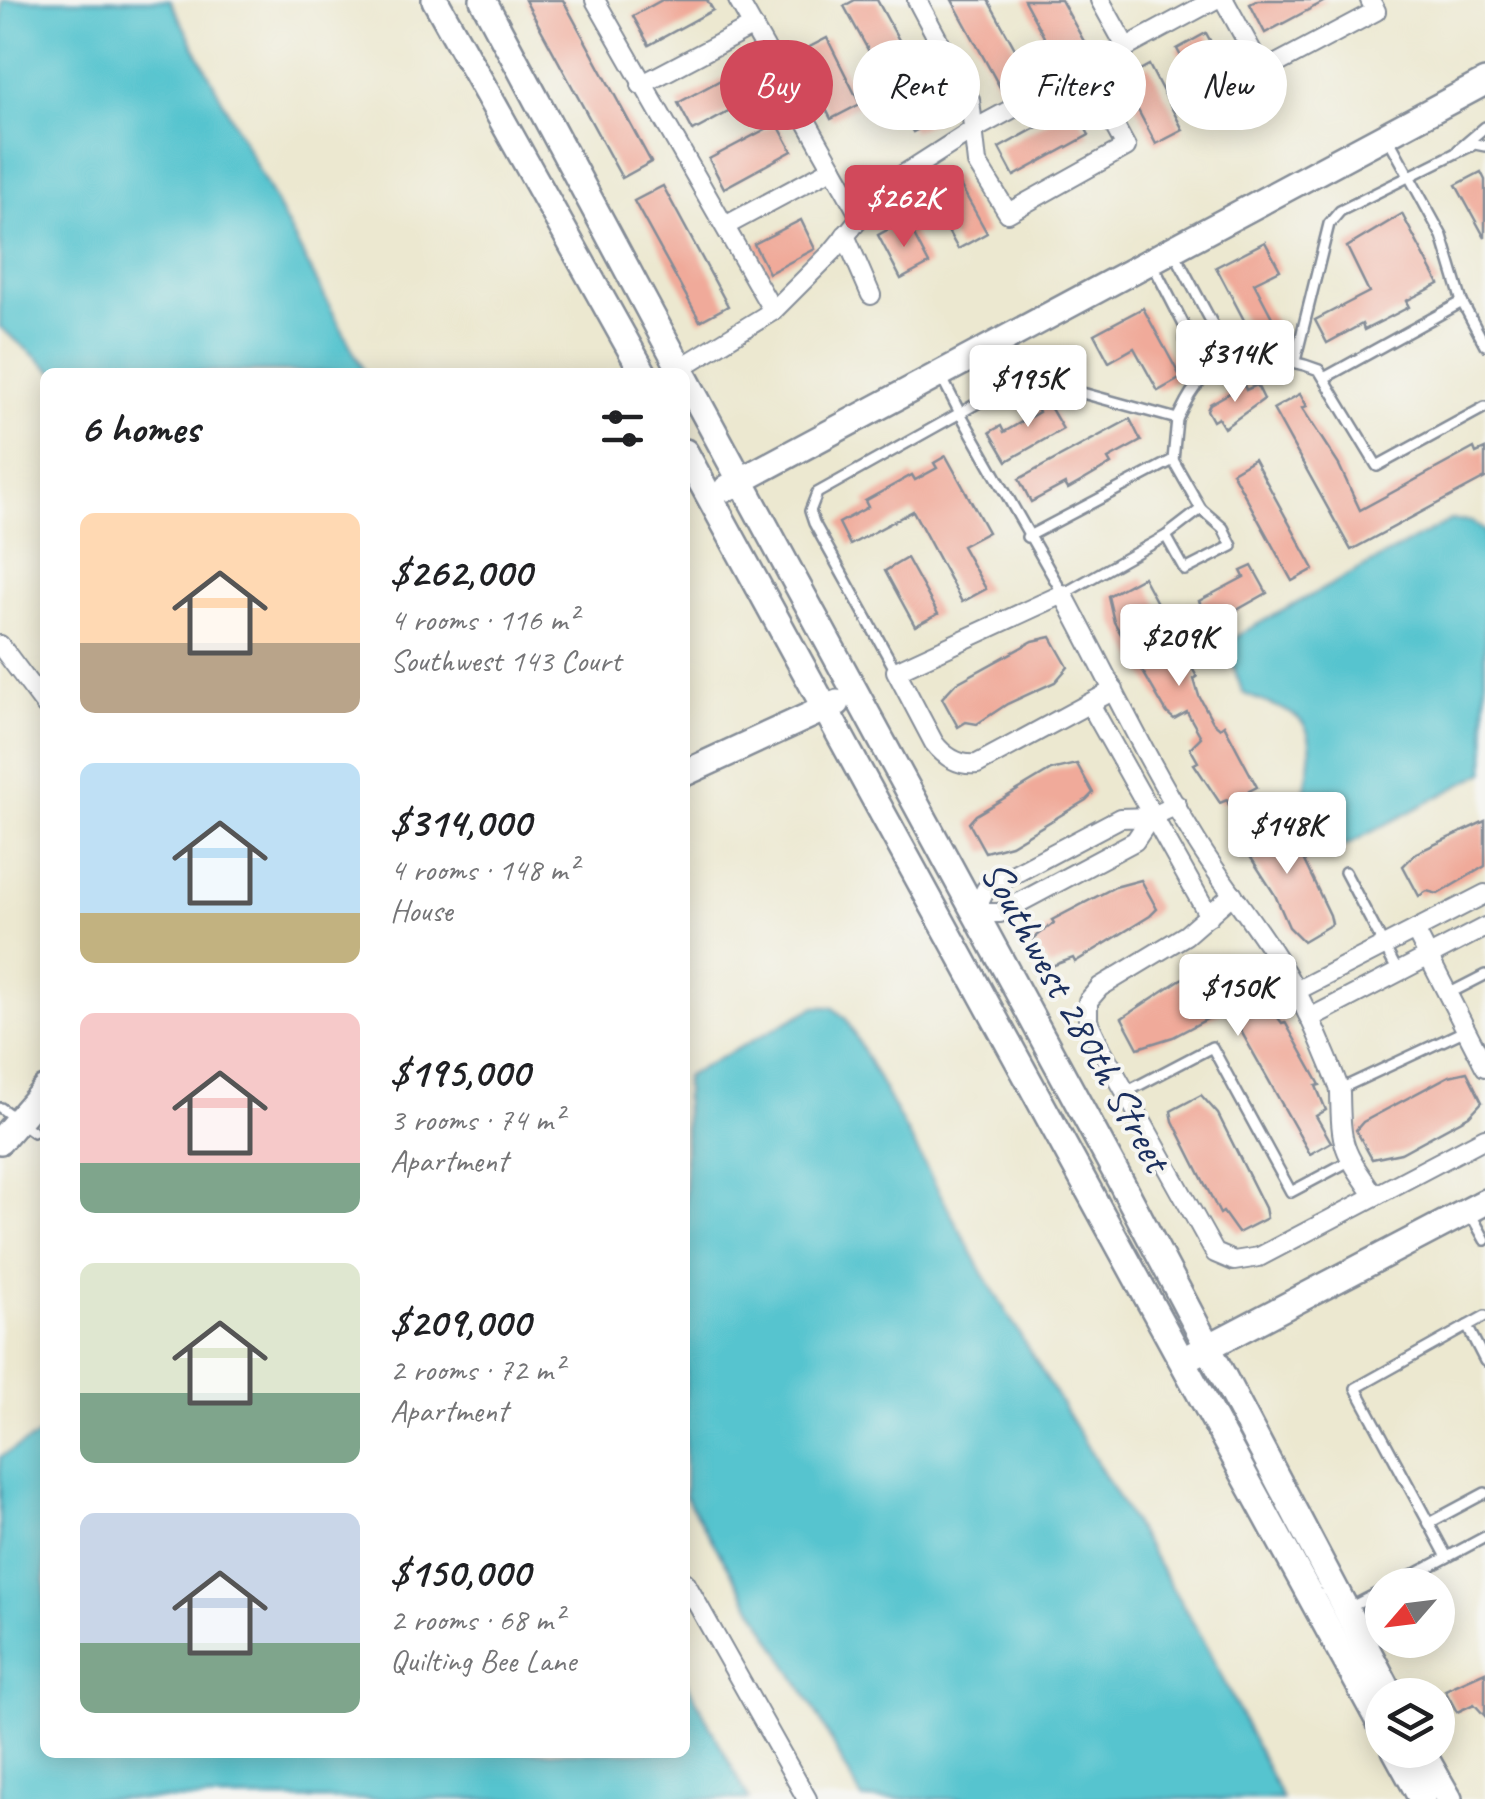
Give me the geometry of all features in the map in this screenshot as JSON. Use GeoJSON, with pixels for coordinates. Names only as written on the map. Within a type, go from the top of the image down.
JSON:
{"type":"FeatureCollection","features":[{"type":"Feature","properties":{"kind":"street","name":"Southwest 280th Street"},"geometry":{"type":"LineString","coordinates":[[483,0],[677,368]]}},
{"type":"Feature","properties":{"kind":"street"},"geometry":{"type":"LineString","coordinates":[[595,0],[773,310]]}},
{"type":"Feature","properties":{"kind":"street"},"geometry":{"type":"LineString","coordinates":[[738,0],[860,216]]}},
{"type":"Feature","properties":{"kind":"street"},"geometry":{"type":"LineString","coordinates":[[918,0],[970,100],[977,163],[1008,212],[1126,147],[1117,130]]}},
{"type":"Feature","properties":{"kind":"street"},"geometry":{"type":"LineString","coordinates":[[1100,0],[1122,40]]}},
{"type":"Feature","properties":{"kind":"street"},"geometry":{"type":"LineString","coordinates":[[1141,40],[1214,0]]}},
{"type":"Feature","properties":{"kind":"street"},"geometry":{"type":"LineString","coordinates":[[1224,0],[1263,71],[1376,11],[1370,0]]}},
{"type":"Feature","properties":{"kind":"street"},"geometry":{"type":"LineString","coordinates":[[446,4],[525,162],[640,368]]}},
{"type":"Feature","properties":{"kind":"street"},"geometry":{"type":"LineString","coordinates":[[641,85],[753,26]]}},
{"type":"Feature","properties":{"kind":"street"},"geometry":{"type":"LineString","coordinates":[[710,498],[1485,82]]}},
{"type":"Feature","properties":{"kind":"street"},"geometry":{"type":"LineString","coordinates":[[687,368],[773,310],[888,185],[1000,115]]}},
{"type":"Feature","properties":{"kind":"street"},"geometry":{"type":"LineString","coordinates":[[525,162],[560,145]]}},
{"type":"Feature","properties":{"kind":"street"},"geometry":{"type":"LineString","coordinates":[[727,225],[833,168]]}},
{"type":"Feature","properties":{"kind":"street"},"geometry":{"type":"LineString","coordinates":[[845,235],[871,295]]}},
{"type":"Feature","properties":{"kind":"street","name":"Southwest 280th Street"},"geometry":{"type":"LineString","coordinates":[[690,391],[1138,1212],[1196,1354],[1334,1617],[1365,1688]]}},
{"type":"Feature","properties":{"kind":"street","name":"Southwest 280th Street"},"geometry":{"type":"LineString","coordinates":[[690,461],[1112,1228],[1196,1354]]}},
{"type":"Feature","properties":{"kind":"street"},"geometry":{"type":"LineString","coordinates":[[1114,690],[977,764],[967,765],[942,753],[934,743],[896,671],[1063,594],[1177,805],[1310,1018],[1340,1090],[1337,1116],[1341,1142],[1375,1196]]}},
{"type":"Feature","properties":{"kind":"street"},"geometry":{"type":"LineString","coordinates":[[0,645],[40,698]]}},
{"type":"Feature","properties":{"kind":"street"},"geometry":{"type":"LineString","coordinates":[[690,771],[855,695]]}},
{"type":"Feature","properties":{"kind":"street"},"geometry":{"type":"LineString","coordinates":[[1090,704],[1210,916]]}},
{"type":"Feature","properties":{"kind":"street"},"geometry":{"type":"LineString","coordinates":[[974,913],[986,889],[1120,818],[1152,817],[1177,805]]}},
{"type":"Feature","properties":{"kind":"street"},"geometry":{"type":"LineString","coordinates":[[946,925],[974,913],[1000,913],[1135,841],[1152,817]]}},
{"type":"Feature","properties":{"kind":"street"},"geometry":{"type":"LineString","coordinates":[[1233,894],[1186,936],[1100,986],[1088,1001],[1088,1021],[1215,1253],[1234,1262],[1260,1257],[1485,1138]]}},
{"type":"Feature","properties":{"kind":"street"},"geometry":{"type":"LineString","coordinates":[[1296,992],[1485,894]]}},
{"type":"Feature","properties":{"kind":"street"},"geometry":{"type":"LineString","coordinates":[[1310,1018],[1485,927]]}},
{"type":"Feature","properties":{"kind":"street"},"geometry":{"type":"LineString","coordinates":[[1415,930],[1485,1068]]}},
{"type":"Feature","properties":{"kind":"street"},"geometry":{"type":"LineString","coordinates":[[13,1126],[40,1095]]}},
{"type":"Feature","properties":{"kind":"street"},"geometry":{"type":"LineString","coordinates":[[1196,1354],[1477,1206]]}},
{"type":"Feature","properties":{"kind":"street"},"geometry":{"type":"LineString","coordinates":[[1112,1228],[1138,1212]]}},
{"type":"Feature","properties":{"kind":"street"},"geometry":{"type":"LineString","coordinates":[[690,1591],[807,1799]]}},
{"type":"Feature","properties":{"kind":"street","name":"Southwest 280th Street"},"geometry":{"type":"LineString","coordinates":[[1334,1617],[1378,1678]]}},
{"type":"Feature","properties":{"kind":"street"},"geometry":{"type":"LineString","coordinates":[[1405,1768],[1422,1799]]}},
{"type":"Feature","properties":{"kind":"street"},"geometry":{"type":"LineString","coordinates":[[1431,1768],[1448,1799]]}},
{"type":"Feature","properties":{"kind":"lane"},"geometry":{"type":"LineString","coordinates":[[1456,153],[1464,140],[1485,127]]}},
{"type":"Feature","properties":{"kind":"lane"},"geometry":{"type":"LineString","coordinates":[[1386,134],[1442,236],[1462,302],[1484,343]]}},
{"type":"Feature","properties":{"kind":"lane"},"geometry":{"type":"LineString","coordinates":[[1295,362],[1330,224],[1340,211],[1475,144],[1485,146]]}},
{"type":"Feature","properties":{"kind":"lane"},"geometry":{"type":"LineString","coordinates":[[1162,254],[1214,327],[1234,364]]}},
{"type":"Feature","properties":{"kind":"lane"},"geometry":{"type":"LineString","coordinates":[[1162,254],[1190,333]]}},
{"type":"Feature","properties":{"kind":"lane"},"geometry":{"type":"LineString","coordinates":[[1326,377],[1462,302]]}},
{"type":"Feature","properties":{"kind":"lane"},"geometry":{"type":"LineString","coordinates":[[1207,371],[1199,366],[1184,340],[1190,333],[1214,327]]}},
{"type":"Feature","properties":{"kind":"lane"},"geometry":{"type":"LineString","coordinates":[[1166,536],[1185,570],[1232,546],[1223,528],[1201,509],[1174,460],[1177,419],[1207,371],[1264,358],[1295,362],[1326,377],[1377,466],[1485,407]]}},
{"type":"Feature","properties":{"kind":"lane"},"geometry":{"type":"LineString","coordinates":[[940,374],[1027,537],[1063,594],[1166,536],[1201,509]]}},
{"type":"Feature","properties":{"kind":"lane"},"geometry":{"type":"LineString","coordinates":[[896,671],[814,523],[811,500],[1024,377],[1177,419]]}},
{"type":"Feature","properties":{"kind":"lane"},"geometry":{"type":"LineString","coordinates":[[1027,537],[1174,460]]}},
{"type":"Feature","properties":{"kind":"lane"},"geometry":{"type":"LineString","coordinates":[[1345,872],[1398,972]]}},
{"type":"Feature","properties":{"kind":"lane"},"geometry":{"type":"LineString","coordinates":[[1448,994],[1485,975]]}},
{"type":"Feature","properties":{"kind":"lane"},"geometry":{"type":"LineString","coordinates":[[1340,1090],[1466,1030]]}},
{"type":"Feature","properties":{"kind":"lane"},"geometry":{"type":"LineString","coordinates":[[1126,1092],[1212,1046],[1292,1192],[1351,1160]]}},
{"type":"Feature","properties":{"kind":"lane"},"geometry":{"type":"LineString","coordinates":[[1477,1206],[1485,1240]]}},
{"type":"Feature","properties":{"kind":"lane"},"geometry":{"type":"LineString","coordinates":[[1447,1557],[1356,1388],[1485,1316]]}},
{"type":"Feature","properties":{"kind":"lane"},"geometry":{"type":"LineString","coordinates":[[1467,1326],[1485,1360]]}},
{"type":"Feature","properties":{"kind":"lane"},"geometry":{"type":"LineString","coordinates":[[1430,1522],[1485,1493]]}},
{"type":"Feature","properties":{"kind":"lane"},"geometry":{"type":"LineString","coordinates":[[1427,1568],[1485,1537]]}},
{"type":"Feature","properties":{"kind":"lane"},"geometry":{"type":"LineString","coordinates":[[1334,1617],[1365,1601]]}},
{"type":"Feature","properties":{"kind":"water"},"geometry":{"type":"Polygon","coordinates":[[[2,0],[170,0],[362,368],[49,368],[0,327],[2,0]]]}},
{"type":"Feature","properties":{"kind":"water"},"geometry":{"type":"Polygon","coordinates":[[[1451,520],[1472,521],[1485,532],[1485,772],[1345,846],[1322,836],[1309,824],[1304,809],[1310,760],[1305,726],[1286,711],[1243,693],[1231,660],[1236,636],[1451,520]]]}},
{"type":"Feature","properties":{"kind":"water"},"geometry":{"type":"Polygon","coordinates":[[[815,1007],[832,1007],[846,1019],[984,1275],[1204,1641],[1282,1799],[862,1799],[812,1705],[690,1504],[690,1074],[815,1007]]]}},
{"type":"Feature","properties":{"kind":"water"},"geometry":{"type":"Polygon","coordinates":[[[40,1435],[40,1758],[690,1758],[690,1688],[749,1799],[0,1799],[0,1457],[40,1435]]]}},
{"type":"Feature","properties":{"kind":"building"},"geometry":{"type":"Polygon","coordinates":[[[525,0],[563,0],[651,162],[622,178],[525,0]]]}},
{"type":"Feature","properties":{"kind":"building"},"geometry":{"type":"Polygon","coordinates":[[[662,0],[707,0],[713,10],[649,45],[633,16],[662,0]]]}},
{"type":"Feature","properties":{"kind":"building"},"geometry":{"type":"Polygon","coordinates":[[[855,0],[877,0],[899,40],[863,40],[844,6],[855,0]]]}},
{"type":"Feature","properties":{"kind":"building"},"geometry":{"type":"Polygon","coordinates":[[[952,0],[988,0],[1010,40],[1000,40],[1000,87],[980,51],[980,40],[974,40],[952,0]]]}},
{"type":"Feature","properties":{"kind":"building"},"geometry":{"type":"Polygon","coordinates":[[[1024,0],[1061,0],[1083,40],[1046,40],[1024,0]]]}},
{"type":"Feature","properties":{"kind":"building"},"geometry":{"type":"Polygon","coordinates":[[[1258,0],[1327,0],[1265,33],[1250,4],[1258,0]]]}},
{"type":"Feature","properties":{"kind":"building"},"geometry":{"type":"Polygon","coordinates":[[[833,50],[853,90],[853,108],[833,118],[833,50]]]}},
{"type":"Feature","properties":{"kind":"building"},"geometry":{"type":"Polygon","coordinates":[[[1149,65],[1166,98],[1166,130],[1183,130],[1156,144],[1146,125],[1149,65]]]}},
{"type":"Feature","properties":{"kind":"building"},"geometry":{"type":"Polygon","coordinates":[[[720,80],[720,116],[693,131],[678,103],[720,80]]]}},
{"type":"Feature","properties":{"kind":"building"},"geometry":{"type":"Polygon","coordinates":[[[764,130],[781,130],[792,151],[724,188],[709,159],[764,130]]]}},
{"type":"Feature","properties":{"kind":"building"},"geometry":{"type":"Polygon","coordinates":[[[1032,130],[1086,130],[1089,135],[1014,176],[999,148],[1032,130]]]}},
{"type":"Feature","properties":{"kind":"building"},"geometry":{"type":"Polygon","coordinates":[[[1481,172],[1485,180],[1485,238],[1456,185],[1481,172]]]}},
{"type":"Feature","properties":{"kind":"building"},"geometry":{"type":"Polygon","coordinates":[[[954,174],[987,233],[958,249],[925,190],[954,174]]]}},
{"type":"Feature","properties":{"kind":"building"},"geometry":{"type":"Polygon","coordinates":[[[663,186],[728,306],[700,321],[634,201],[663,186]]]}},
{"type":"Feature","properties":{"kind":"building"},"geometry":{"type":"Polygon","coordinates":[[[1402,214],[1439,284],[1406,301],[1409,307],[1364,330],[1362,324],[1327,343],[1315,320],[1369,292],[1347,247],[1402,214]]]}},
{"type":"Feature","properties":{"kind":"building"},"geometry":{"type":"Polygon","coordinates":[[[801,220],[815,249],[769,273],[754,244],[801,220]]]}},
{"type":"Feature","properties":{"kind":"building"},"geometry":{"type":"Polygon","coordinates":[[[906,220],[929,264],[901,279],[878,235],[906,220]]]}},
{"type":"Feature","properties":{"kind":"building"},"geometry":{"type":"Polygon","coordinates":[[[1265,242],[1280,270],[1254,283],[1277,327],[1254,339],[1216,267],[1265,242]]]}},
{"type":"Feature","properties":{"kind":"building"},"geometry":{"type":"Polygon","coordinates":[[[1143,308],[1181,378],[1158,391],[1134,348],[1109,362],[1094,334],[1143,308]]]}},
{"type":"Feature","properties":{"kind":"building"},"geometry":{"type":"Polygon","coordinates":[[[1244,385],[1246,390],[1257,385],[1264,399],[1224,428],[1218,418],[1213,421],[1207,410],[1210,404],[1244,385]]]}},
{"type":"Feature","properties":{"kind":"building"},"geometry":{"type":"Polygon","coordinates":[[[1030,387],[1040,390],[1063,429],[1007,461],[990,432],[1001,426],[1004,432],[1039,412],[1030,387]]]}},
{"type":"Feature","properties":{"kind":"building"},"geometry":{"type":"Polygon","coordinates":[[[1300,394],[1307,406],[1302,408],[1339,465],[1360,510],[1474,448],[1476,453],[1485,449],[1485,478],[1351,550],[1273,409],[1300,394]]]}},
{"type":"Feature","properties":{"kind":"building"},"geometry":{"type":"Polygon","coordinates":[[[1130,419],[1141,441],[1108,459],[1111,464],[1068,489],[1065,484],[1031,502],[1019,479],[1130,419]]]}},
{"type":"Feature","properties":{"kind":"building"},"geometry":{"type":"Polygon","coordinates":[[[946,456],[988,532],[962,546],[986,589],[962,602],[913,511],[850,545],[839,523],[868,507],[865,501],[912,475],[915,480],[937,468],[934,463],[946,456]]]}},
{"type":"Feature","properties":{"kind":"building"},"geometry":{"type":"Polygon","coordinates":[[[1254,459],[1314,569],[1292,581],[1232,472],[1254,459]]]}},
{"type":"Feature","properties":{"kind":"building"},"geometry":{"type":"Polygon","coordinates":[[[907,558],[938,614],[915,626],[885,571],[907,558]]]}},
{"type":"Feature","properties":{"kind":"building"},"geometry":{"type":"Polygon","coordinates":[[[1252,566],[1267,593],[1212,624],[1199,601],[1244,577],[1241,571],[1252,566]]]}},
{"type":"Feature","properties":{"kind":"building"},"geometry":{"type":"Polygon","coordinates":[[[1143,577],[1197,677],[1194,679],[1199,696],[1213,722],[1220,728],[1224,725],[1257,787],[1249,791],[1251,796],[1230,807],[1227,800],[1220,803],[1194,764],[1198,762],[1190,748],[1201,737],[1187,712],[1174,719],[1167,713],[1114,622],[1108,596],[1143,577]]]}},
{"type":"Feature","properties":{"kind":"building"},"geometry":{"type":"Polygon","coordinates":[[[1051,637],[1068,667],[1055,682],[1007,704],[977,724],[966,722],[958,727],[942,698],[955,684],[1033,641],[1051,637]]]}},
{"type":"Feature","properties":{"kind":"building"},"geometry":{"type":"Polygon","coordinates":[[[1077,764],[1093,793],[1086,800],[1011,845],[985,852],[969,823],[976,815],[1051,770],[1077,764]]]}},
{"type":"Feature","properties":{"kind":"building"},"geometry":{"type":"Polygon","coordinates":[[[1272,814],[1292,836],[1330,915],[1332,924],[1303,941],[1289,927],[1275,895],[1246,850],[1249,848],[1242,831],[1272,814]]]}},
{"type":"Feature","properties":{"kind":"building"},"geometry":{"type":"Polygon","coordinates":[[[1485,821],[1485,866],[1438,894],[1427,891],[1419,896],[1403,866],[1416,853],[1485,821]]]}},
{"type":"Feature","properties":{"kind":"building"},"geometry":{"type":"Polygon","coordinates":[[[1141,880],[1157,909],[1150,916],[1075,962],[1073,958],[1049,967],[1033,939],[1054,923],[1052,920],[1115,887],[1141,880]]]}},
{"type":"Feature","properties":{"kind":"building"},"geometry":{"type":"Polygon","coordinates":[[[1231,960],[1256,1009],[1267,1003],[1285,1022],[1320,1085],[1316,1086],[1326,1110],[1316,1116],[1331,1142],[1310,1154],[1228,1008],[1173,1037],[1138,1048],[1122,1018],[1181,979],[1231,960]]]}},
{"type":"Feature","properties":{"kind":"building"},"geometry":{"type":"Polygon","coordinates":[[[1467,1072],[1482,1102],[1469,1116],[1401,1153],[1372,1159],[1356,1130],[1363,1122],[1449,1076],[1467,1072]]]}},
{"type":"Feature","properties":{"kind":"building"},"geometry":{"type":"Polygon","coordinates":[[[1201,1095],[1218,1114],[1265,1208],[1267,1218],[1238,1233],[1223,1212],[1220,1214],[1173,1121],[1171,1111],[1201,1095]]]}},
{"type":"Feature","properties":{"kind":"building"},"geometry":{"type":"Polygon","coordinates":[[[1485,1672],[1485,1716],[1474,1704],[1457,1712],[1455,1686],[1485,1672]]]}}]}
